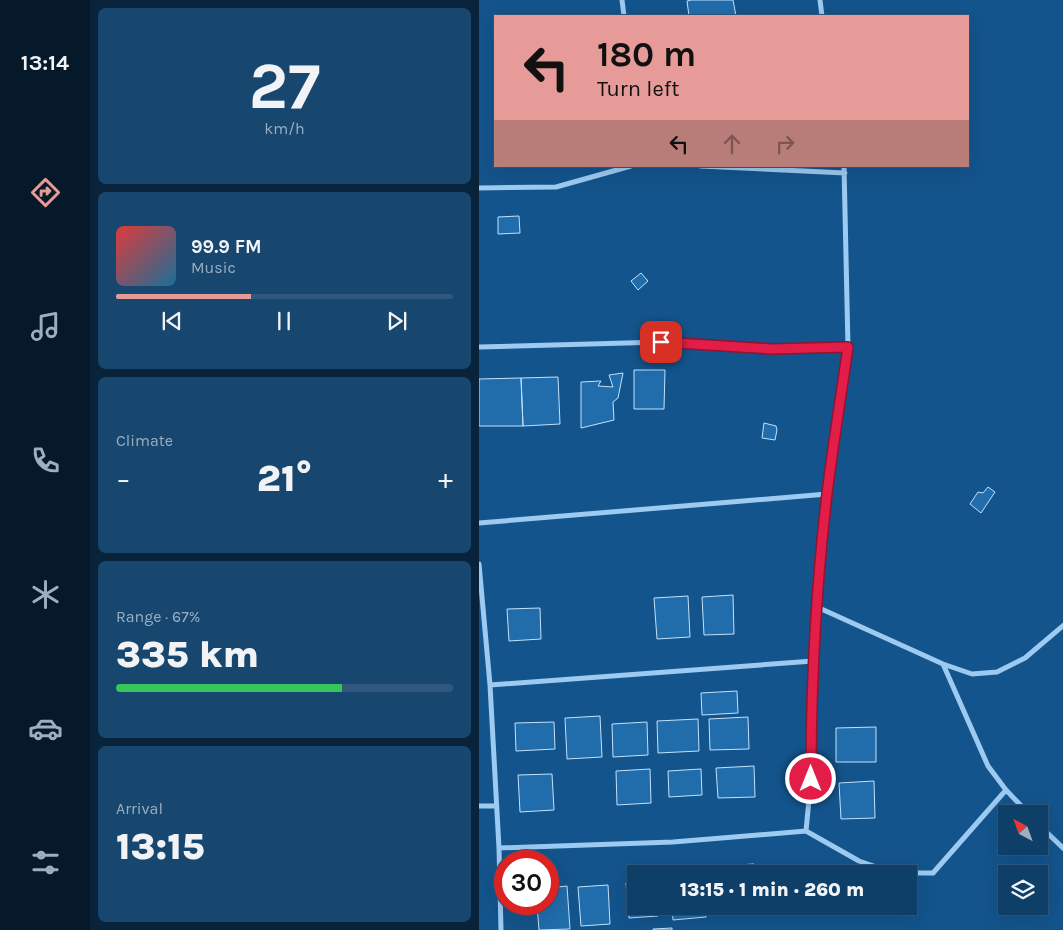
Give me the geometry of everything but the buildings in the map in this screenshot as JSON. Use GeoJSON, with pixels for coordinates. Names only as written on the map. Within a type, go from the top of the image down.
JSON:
{"type":"FeatureCollection","features":[{"type":"Feature","properties":{"kind":"street"},"geometry":{"type":"LineString","coordinates":[[622,0],[624,15]]}},
{"type":"Feature","properties":{"kind":"street"},"geometry":{"type":"LineString","coordinates":[[819,0],[822,15]]}},
{"type":"Feature","properties":{"kind":"street"},"geometry":{"type":"LineString","coordinates":[[479,188],[556,187],[627,167]]}},
{"type":"Feature","properties":{"kind":"street"},"geometry":{"type":"LineString","coordinates":[[721,167],[845,173]]}},
{"type":"Feature","properties":{"kind":"street"},"geometry":{"type":"LineString","coordinates":[[806,831],[811,779],[811,708],[817,607],[827,494],[848,347],[844,167]]}},
{"type":"Feature","properties":{"kind":"street"},"geometry":{"type":"LineString","coordinates":[[479,347],[661,342],[772,349],[848,347]]}},
{"type":"Feature","properties":{"kind":"street"},"geometry":{"type":"LineString","coordinates":[[479,523],[827,494]]}},
{"type":"Feature","properties":{"kind":"street"},"geometry":{"type":"LineString","coordinates":[[479,564],[490,685],[499,848],[501,930]]}},
{"type":"Feature","properties":{"kind":"street"},"geometry":{"type":"LineString","coordinates":[[817,607],[943,664],[972,674],[997,672],[1025,658],[1063,625]]}},
{"type":"Feature","properties":{"kind":"street"},"geometry":{"type":"LineString","coordinates":[[490,685],[813,661]]}},
{"type":"Feature","properties":{"kind":"street"},"geometry":{"type":"LineString","coordinates":[[943,664],[988,766],[1020,805]]}},
{"type":"Feature","properties":{"kind":"street"},"geometry":{"type":"LineString","coordinates":[[499,848],[673,842],[806,831],[859,861],[868,864],[894,872],[933,873],[1006,790]]}},
{"type":"Feature","properties":{"kind":"street"},"geometry":{"type":"LineString","coordinates":[[479,806],[496,806]]}},
{"type":"Feature","properties":{"kind":"street"},"geometry":{"type":"LineString","coordinates":[[1048,834],[1063,850]]}},
{"type":"Feature","properties":{"kind":"route"},"geometry":{"type":"LineString","coordinates":[[661,342],[772,349],[848,347],[827,494],[817,607],[811,708],[811,779]]}}]}
